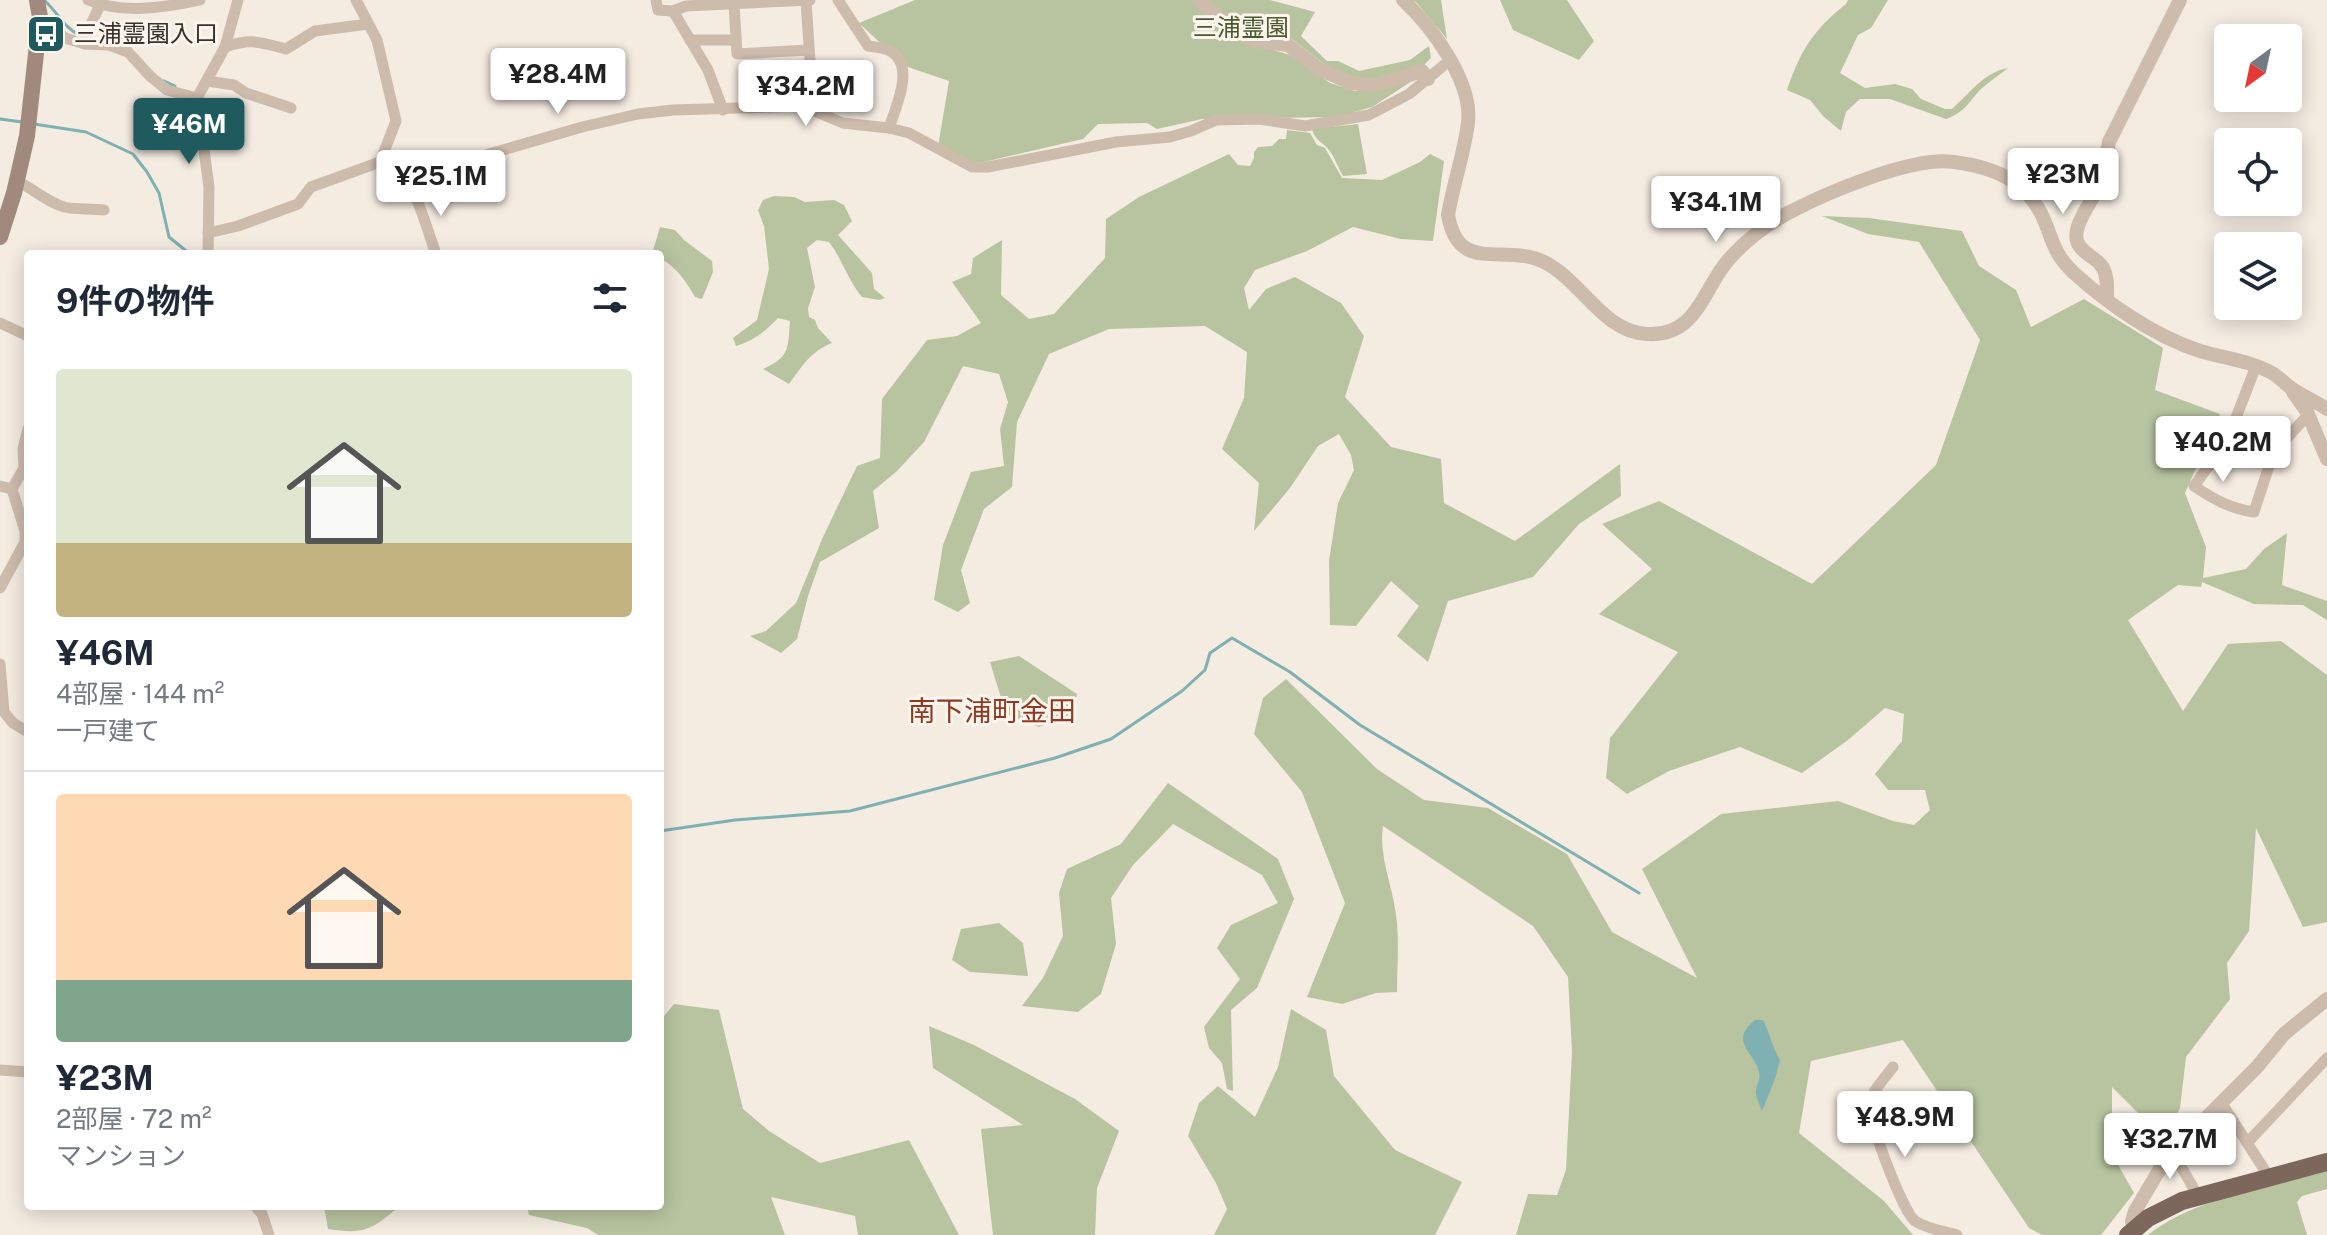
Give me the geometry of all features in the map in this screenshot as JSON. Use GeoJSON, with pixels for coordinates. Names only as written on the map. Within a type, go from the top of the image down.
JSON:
{"type":"FeatureCollection","features":[{"type":"Feature","properties":{"kind":"main road"},"geometry":{"type":"LineString","coordinates":[[0,237],[17,181],[29,123],[40,17],[37,0]]}},
{"type":"Feature","properties":{"kind":"main road"},"geometry":{"type":"LineString","coordinates":[[2131,1232],[2167,1207],[2327,1162]]}},
{"type":"Feature","properties":{"kind":"street"},"geometry":{"type":"LineString","coordinates":[[88,0],[100,5],[165,7],[200,0]]}},
{"type":"Feature","properties":{"kind":"street"},"geometry":{"type":"LineString","coordinates":[[208,250],[209,187],[197,98],[225,47],[238,0]]}},
{"type":"Feature","properties":{"kind":"street"},"geometry":{"type":"LineString","coordinates":[[208,233],[238,226],[298,204],[311,187],[380,162],[384,157],[396,121],[377,40],[356,0]]}},
{"type":"Feature","properties":{"kind":"street"},"geometry":{"type":"LineString","coordinates":[[656,0],[658,10],[673,11],[686,6],[808,0],[812,91]]}},
{"type":"Feature","properties":{"kind":"street"},"geometry":{"type":"LineString","coordinates":[[838,0],[868,46],[888,50],[903,66],[902,89],[889,128]]}},
{"type":"Feature","properties":{"kind":"street"},"geometry":{"type":"LineString","coordinates":[[1198,0],[1240,35],[1255,41],[1288,45],[1319,69],[1351,83],[1376,85],[1422,71],[1428,79]]}},
{"type":"Feature","properties":{"kind":"street"},"geometry":{"type":"LineString","coordinates":[[1403,0],[1434,32],[1464,87],[1468,120],[1448,215],[1450,230],[1456,241],[1484,255],[1503,254],[1540,260],[1625,328],[1645,334],[1672,332],[1702,303],[1729,258],[1787,213],[1880,174],[1930,162],[1951,161],[1979,166],[2005,176],[2023,188],[2037,204],[2055,253],[2074,273],[2131,317],[2169,339],[2274,374],[2327,409]]}},
{"type":"Feature","properties":{"kind":"street"},"geometry":{"type":"LineString","coordinates":[[2107,298],[2103,268],[2080,247],[2076,233],[2098,188],[2109,142],[2180,0]]}},
{"type":"Feature","properties":{"kind":"street"},"geometry":{"type":"LineString","coordinates":[[734,4],[737,54],[809,50]]}},
{"type":"Feature","properties":{"kind":"street"},"geometry":{"type":"LineString","coordinates":[[85,44],[100,5]]}},
{"type":"Feature","properties":{"kind":"street"},"geometry":{"type":"LineString","coordinates":[[673,11],[708,70],[723,110]]}},
{"type":"Feature","properties":{"kind":"street"},"geometry":{"type":"LineString","coordinates":[[40,17],[65,38],[85,44],[109,45],[128,52],[167,90],[197,98]]}},
{"type":"Feature","properties":{"kind":"street"},"geometry":{"type":"LineString","coordinates":[[225,47],[257,41],[286,49],[315,31],[368,24]]}},
{"type":"Feature","properties":{"kind":"street"},"geometry":{"type":"LineString","coordinates":[[690,40],[736,40]]}},
{"type":"Feature","properties":{"kind":"street"},"geometry":{"type":"LineString","coordinates":[[413,194],[489,154],[638,114],[802,106],[843,123],[909,133],[972,167],[988,167],[1116,142],[1170,137],[1216,120],[1259,119],[1305,126],[1369,115],[1409,94],[1449,61]]}},
{"type":"Feature","properties":{"kind":"street"},"geometry":{"type":"LineString","coordinates":[[207,81],[234,85],[246,93],[291,108]]}},
{"type":"Feature","properties":{"kind":"street"},"geometry":{"type":"LineString","coordinates":[[384,157],[398,169],[413,194],[434,250]]}},
{"type":"Feature","properties":{"kind":"street"},"geometry":{"type":"LineString","coordinates":[[17,181],[68,208],[104,210]]}},
{"type":"Feature","properties":{"kind":"street"},"geometry":{"type":"LineString","coordinates":[[0,323],[24,334]]}},
{"type":"Feature","properties":{"kind":"street"},"geometry":{"type":"LineString","coordinates":[[2256,366],[2227,441],[2194,486],[2238,510],[2254,512],[2270,463],[2308,415]]}},
{"type":"Feature","properties":{"kind":"street"},"geometry":{"type":"LineString","coordinates":[[2291,388],[2308,415],[2327,459]]}},
{"type":"Feature","properties":{"kind":"street"},"geometry":{"type":"LineString","coordinates":[[24,445],[24,468],[6,487],[24,529]]}},
{"type":"Feature","properties":{"kind":"street"},"geometry":{"type":"LineString","coordinates":[[0,588],[24,544]]}},
{"type":"Feature","properties":{"kind":"street"},"geometry":{"type":"LineString","coordinates":[[0,664],[4,712],[24,730]]}},
{"type":"Feature","properties":{"kind":"street"},"geometry":{"type":"LineString","coordinates":[[2131,1232],[2135,1211],[2172,1151],[2257,1067],[2284,1034],[2327,999]]}},
{"type":"Feature","properties":{"kind":"street"},"geometry":{"type":"LineString","coordinates":[[2247,1143],[2327,1058]]}},
{"type":"Feature","properties":{"kind":"street"},"geometry":{"type":"LineString","coordinates":[[1893,1067],[1873,1093],[1870,1106],[1900,1197],[1908,1215],[1916,1221],[1957,1235]]}},
{"type":"Feature","properties":{"kind":"street"},"geometry":{"type":"LineString","coordinates":[[0,1070],[24,1072]]}},
{"type":"Feature","properties":{"kind":"street"},"geometry":{"type":"LineString","coordinates":[[2221,1102],[2269,1177]]}},
{"type":"Feature","properties":{"kind":"street"},"geometry":{"type":"LineString","coordinates":[[2172,1151],[2198,1196]]}},
{"type":"Feature","properties":{"kind":"street"},"geometry":{"type":"LineString","coordinates":[[258,1210],[269,1235]]}},
{"type":"Feature","properties":{"kind":"green space","name":"三浦霊園"},"geometry":{"type":"Polygon","coordinates":[[[915,0],[1270,0],[1315,12],[1301,36],[1327,61],[1338,61],[1359,71],[1410,60],[1429,46],[1431,58],[1423,66],[1376,80],[1337,74],[1292,39],[1270,49],[1290,55],[1330,83],[1355,91],[1415,79],[1372,107],[1337,117],[1202,119],[1157,129],[1147,123],[1098,124],[1083,139],[975,164],[938,147],[949,81],[905,66],[859,23],[915,0]]]}},
{"type":"Feature","properties":{"kind":"green space"},"geometry":{"type":"Polygon","coordinates":[[[1413,0],[1441,0],[1447,39],[1417,3],[1413,0]]]}},
{"type":"Feature","properties":{"kind":"green space"},"geometry":{"type":"Polygon","coordinates":[[[1500,0],[1567,0],[1594,41],[1579,60],[1513,30],[1500,0]]]}},
{"type":"Feature","properties":{"kind":"green space"},"geometry":{"type":"Polygon","coordinates":[[[1848,0],[1888,0],[1871,28],[1858,35],[1840,73],[1865,88],[1895,84],[1912,89],[1921,99],[1952,109],[1984,79],[2008,68],[1981,89],[1962,110],[1946,119],[1890,99],[1860,99],[1846,112],[1841,131],[1810,100],[1787,90],[1809,42],[1848,0]]]}},
{"type":"Feature","properties":{"kind":"green space"},"geometry":{"type":"Polygon","coordinates":[[[1358,124],[1367,174],[1343,176],[1331,153],[1312,129],[1358,124]]]}},
{"type":"Feature","properties":{"kind":"green space"},"geometry":{"type":"Polygon","coordinates":[[[1287,130],[1310,133],[1317,145],[1325,148],[1342,178],[1382,180],[1430,154],[1444,161],[1433,241],[1401,239],[1353,227],[1307,251],[1255,270],[1244,288],[1249,310],[1266,289],[1295,277],[1341,303],[1364,336],[1345,397],[1391,447],[1441,459],[1444,503],[1515,541],[1620,464],[1621,496],[1579,524],[1533,577],[1448,601],[1428,662],[1397,636],[1419,606],[1391,581],[1356,626],[1330,625],[1329,561],[1338,503],[1354,470],[1351,455],[1339,434],[1318,446],[1290,488],[1254,531],[1259,483],[1222,449],[1244,398],[1247,352],[1205,326],[1109,329],[1049,354],[1017,422],[1012,487],[984,509],[961,570],[970,603],[958,612],[934,600],[943,545],[971,472],[1004,466],[1000,429],[1008,402],[999,374],[963,366],[924,442],[873,491],[879,528],[820,562],[797,639],[781,653],[750,636],[766,631],[796,603],[857,466],[880,458],[882,399],[927,340],[957,336],[981,323],[952,282],[971,274],[973,258],[1002,240],[1001,295],[1029,319],[1054,314],[1105,258],[1106,219],[1139,197],[1229,154],[1238,165],[1250,166],[1258,147],[1272,146],[1279,139],[1286,139],[1287,130]]]}},
{"type":"Feature","properties":{"kind":"green space"},"geometry":{"type":"Polygon","coordinates":[[[774,196],[794,197],[805,202],[834,200],[844,205],[852,221],[838,235],[872,273],[874,289],[885,298],[862,297],[829,242],[817,240],[807,248],[815,287],[808,308],[809,317],[815,320],[832,343],[813,355],[789,384],[763,369],[786,351],[790,321],[778,318],[759,335],[736,346],[733,338],[757,320],[769,269],[764,226],[758,210],[763,200],[774,196]]]}},
{"type":"Feature","properties":{"kind":"green space"},"geometry":{"type":"Polygon","coordinates":[[[1822,216],[1869,218],[1962,231],[1979,266],[2016,290],[2031,327],[2084,299],[2163,348],[2155,390],[2220,414],[2185,493],[2206,547],[2203,578],[2246,569],[2264,549],[2287,533],[2282,585],[2327,601],[2327,620],[2303,605],[2254,604],[2202,582],[2201,587],[2178,585],[2128,620],[2183,711],[2228,644],[2281,641],[2327,675],[2327,922],[2303,927],[2256,828],[2249,931],[2227,963],[2230,999],[2186,1057],[2180,1108],[2164,1139],[2112,1087],[2112,1154],[2134,1193],[2101,1235],[2042,1235],[2029,1228],[1903,1040],[1811,1061],[1799,1133],[1884,1201],[1913,1235],[1516,1235],[1528,1194],[1557,1195],[1566,1170],[1572,1052],[1568,977],[1533,926],[1383,826],[1383,850],[1397,924],[1397,992],[1376,993],[1342,1004],[1307,997],[1345,903],[1302,792],[1254,734],[1263,698],[1286,679],[1377,769],[1424,800],[1488,808],[1567,854],[1612,932],[1697,978],[1642,869],[1721,814],[1838,801],[1893,821],[1914,825],[1930,810],[1925,790],[1888,790],[1875,774],[1902,741],[1904,714],[1885,708],[1802,773],[1740,747],[1669,771],[1627,794],[1606,778],[1610,738],[1678,652],[1599,614],[1652,569],[1602,524],[1659,501],[1812,584],[1936,465],[1980,340],[1919,242],[1868,234],[1822,216]]]}},
{"type":"Feature","properties":{"kind":"green space"},"geometry":{"type":"Polygon","coordinates":[[[660,227],[675,230],[712,261],[713,272],[702,299],[695,297],[682,278],[664,261],[664,250],[653,250],[660,227]]]}},
{"type":"Feature","properties":{"kind":"green space"},"geometry":{"type":"Polygon","coordinates":[[[1019,656],[1077,694],[1072,715],[1039,727],[1006,714],[990,662],[1019,656]]]}},
{"type":"Feature","properties":{"kind":"green space"},"geometry":{"type":"Polygon","coordinates":[[[1168,783],[1278,859],[1294,899],[1257,988],[1231,1010],[1233,1091],[1227,1089],[1222,1063],[1209,1048],[1204,1027],[1240,979],[1217,948],[1231,925],[1278,903],[1262,875],[1173,824],[1133,865],[1111,898],[1116,944],[1101,994],[1078,1012],[1022,1006],[1043,978],[1063,936],[1059,893],[1067,869],[1121,844],[1168,783]]]}},
{"type":"Feature","properties":{"kind":"green space"},"geometry":{"type":"Polygon","coordinates":[[[999,923],[1023,943],[1028,976],[970,972],[952,960],[961,929],[999,923]]]}},
{"type":"Feature","properties":{"kind":"green space"},"geometry":{"type":"Polygon","coordinates":[[[674,1004],[719,1010],[743,1109],[769,1131],[820,1163],[909,1140],[959,1235],[858,1235],[855,1216],[771,1197],[785,1235],[598,1235],[587,1228],[529,1215],[528,1210],[664,1210],[664,1016],[674,1004]]]}},
{"type":"Feature","properties":{"kind":"green space"},"geometry":{"type":"Polygon","coordinates":[[[1291,1009],[1326,1030],[1334,1076],[1395,1150],[1462,1182],[1435,1235],[1214,1235],[1227,1209],[1216,1183],[1188,1136],[1199,1103],[1218,1086],[1255,1117],[1278,1067],[1291,1009]]]}},
{"type":"Feature","properties":{"kind":"green space"},"geometry":{"type":"Polygon","coordinates":[[[929,1026],[974,1045],[1075,1099],[1119,1131],[1097,1188],[1095,1235],[993,1235],[981,1129],[1023,1125],[933,1068],[929,1026]]]}},
{"type":"Feature","properties":{"kind":"green space"},"geometry":{"type":"Polygon","coordinates":[[[2327,1171],[2327,1189],[2302,1196],[2297,1202],[2307,1235],[2148,1235],[2167,1222],[2210,1203],[2327,1171]]]}},
{"type":"Feature","properties":{"kind":"green space"},"geometry":{"type":"Polygon","coordinates":[[[325,1210],[395,1210],[368,1228],[351,1231],[328,1229],[325,1210]]]}},
{"type":"Feature","properties":{"kind":"water"},"geometry":{"type":"Polygon","coordinates":[[[1755,1020],[1763,1020],[1780,1060],[1762,1111],[1756,1094],[1759,1072],[1743,1041],[1747,1028],[1755,1020]]]}},
{"type":"Feature","properties":{"kind":"waterway"},"geometry":{"type":"LineString","coordinates":[[44,0],[65,24],[82,37]]}},
{"type":"Feature","properties":{"kind":"waterway"},"geometry":{"type":"LineString","coordinates":[[164,81],[175,86]]}},
{"type":"Feature","properties":{"kind":"waterway"},"geometry":{"type":"LineString","coordinates":[[0,119],[22,122]]}},
{"type":"Feature","properties":{"kind":"waterway"},"geometry":{"type":"LineString","coordinates":[[34,124],[86,132],[133,154],[159,193],[169,237],[185,250]]}},
{"type":"Feature","properties":{"kind":"waterway"},"geometry":{"type":"LineString","coordinates":[[664,830],[735,820],[850,811],[1055,758],[1111,739],[1182,691],[1205,670],[1210,653],[1232,638],[1290,672],[1360,725],[1639,893]]}},
{"type":"Feature","properties":{"kind":"place","name":"三浦霊園入口"},"geometry":{"type":"Point","coordinates":[46,34]}},
{"type":"Feature","properties":{"kind":"district","name":"南下浦町金田"},"geometry":{"type":"Point","coordinates":[992,711]}}]}
